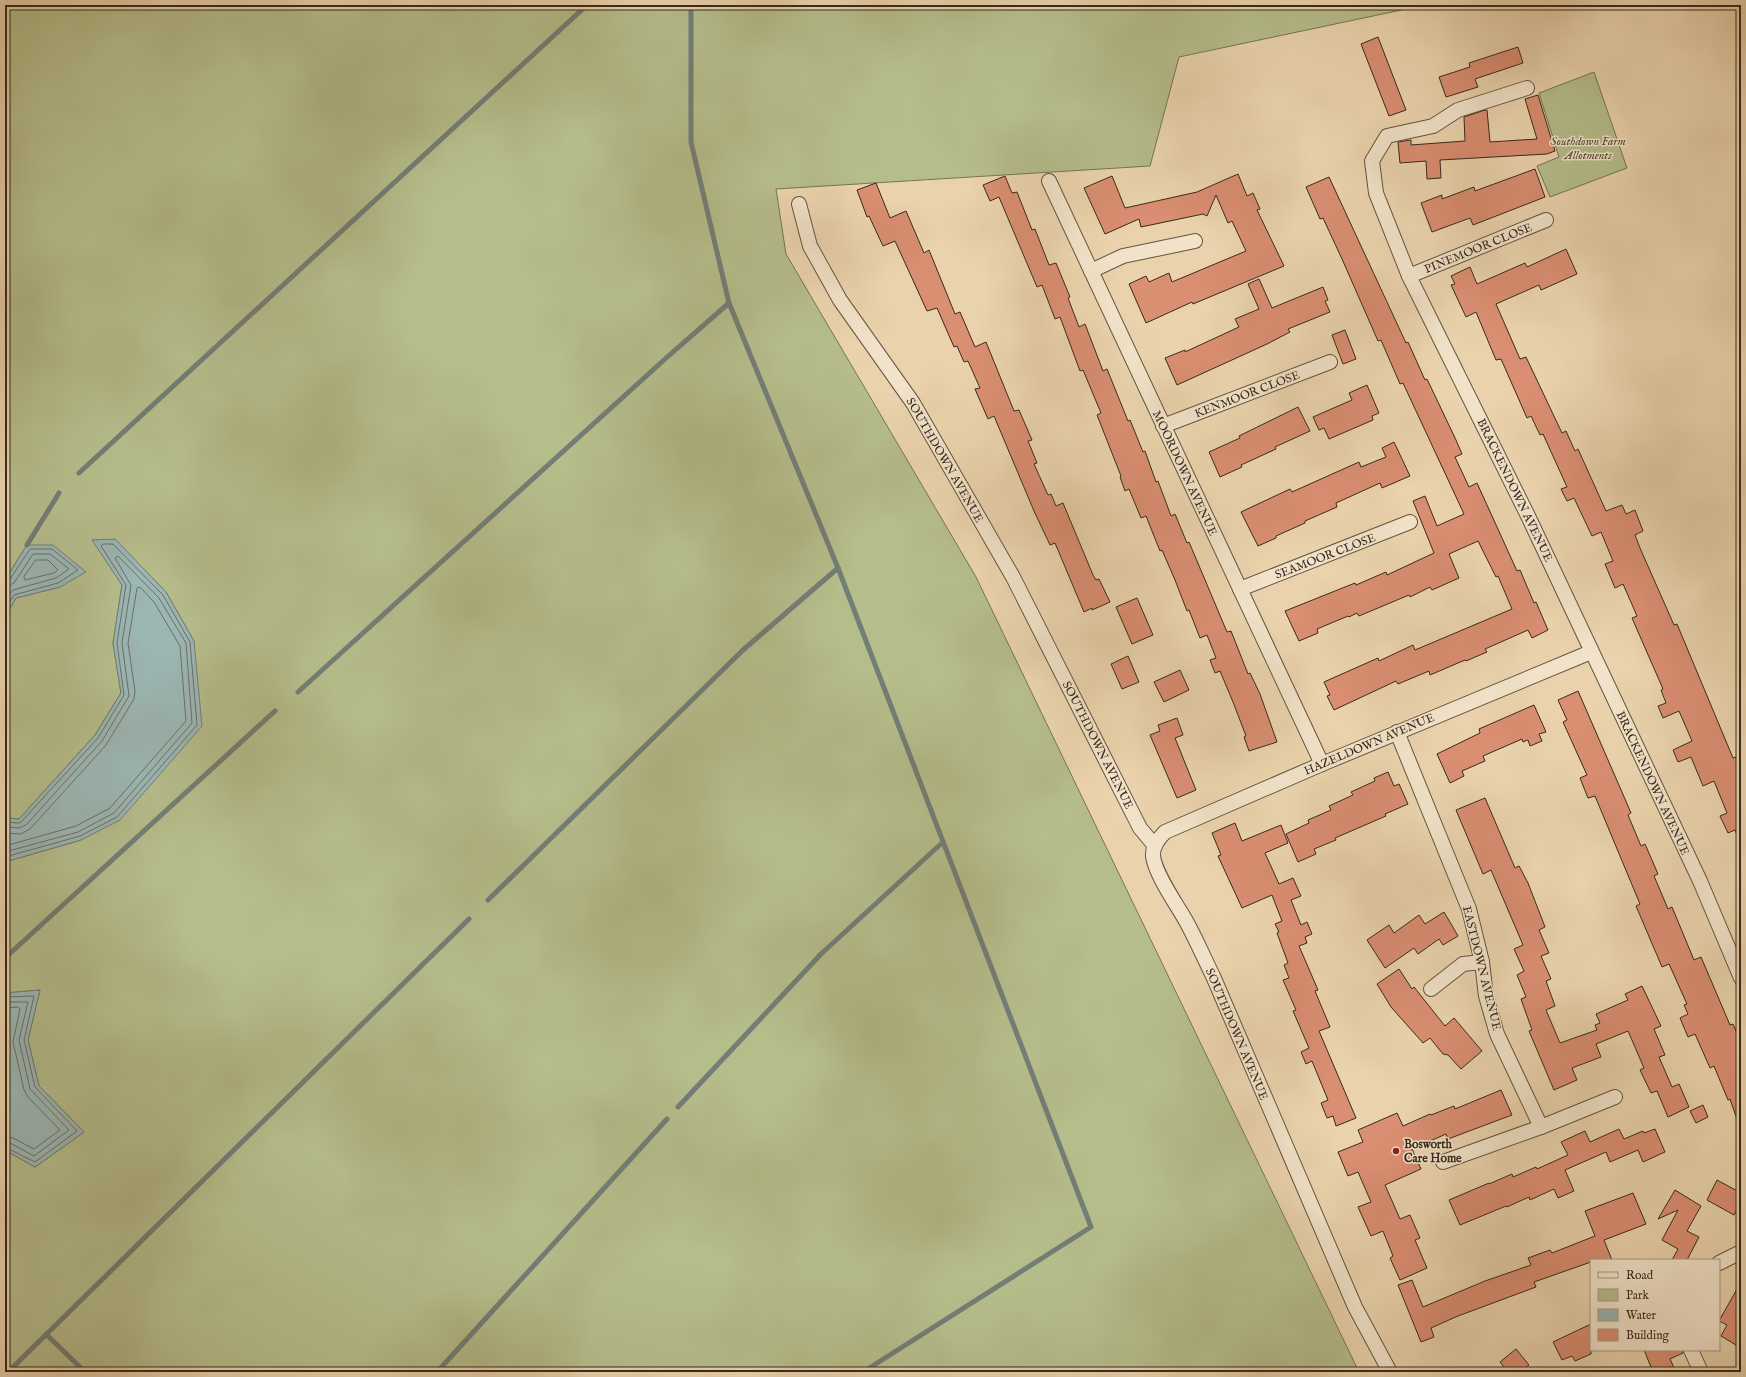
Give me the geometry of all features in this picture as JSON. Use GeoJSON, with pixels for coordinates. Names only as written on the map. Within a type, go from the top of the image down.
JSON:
{"type":"FeatureCollection","features":[{"type":"Feature","properties":{"kind":"street","name":"BRACKENDOWN AVENUE"},"geometry":{"type":"LineString","coordinates":[[1527,88],[1458,110],[1433,126],[1387,136],[1372,161],[1376,193],[1409,276],[1529,518],[1700,881],[1741,978]]}},
{"type":"Feature","properties":{"kind":"street","name":"MOORDOWN AVENUE"},"geometry":{"type":"LineString","coordinates":[[1049,181],[1322,764]]}},
{"type":"Feature","properties":{"kind":"street","name":"SOUTHDOWN AVENUE"},"geometry":{"type":"LineString","coordinates":[[799,204],[810,246],[840,300],[913,403],[1013,577],[1140,828],[1155,846],[1152,855],[1156,866],[1213,976],[1355,1307],[1390,1372]]}},
{"type":"Feature","properties":{"kind":"street","name":"PINEMOOR CLOSE"},"geometry":{"type":"LineString","coordinates":[[1409,276],[1546,220]]}},
{"type":"Feature","properties":{"kind":"street"},"geometry":{"type":"LineString","coordinates":[[1091,271],[1123,256],[1195,241]]}},
{"type":"Feature","properties":{"kind":"street","name":"KENMOOR CLOSE"},"geometry":{"type":"LineString","coordinates":[[1163,426],[1330,362]]}},
{"type":"Feature","properties":{"kind":"street","name":"SEAMOOR CLOSE"},"geometry":{"type":"LineString","coordinates":[[1240,589],[1410,522]]}},
{"type":"Feature","properties":{"kind":"street","name":"HAZELDOWN AVENUE"},"geometry":{"type":"LineString","coordinates":[[1155,846],[1165,832],[1397,732],[1591,652]]}},
{"type":"Feature","properties":{"kind":"street","name":"EASTDOWN AVENUE"},"geometry":{"type":"LineString","coordinates":[[1397,732],[1469,909],[1482,962],[1486,996],[1497,1034],[1541,1127]]}},
{"type":"Feature","properties":{"kind":"street"},"geometry":{"type":"LineString","coordinates":[[1431,989],[1463,964],[1482,962]]}},
{"type":"Feature","properties":{"kind":"street"},"geometry":{"type":"LineString","coordinates":[[1443,1162],[1541,1127],[1615,1097]]}},
{"type":"Feature","properties":{"kind":"street"},"geometry":{"type":"LineString","coordinates":[[1720,1262],[1741,1252]]}},
{"type":"Feature","properties":{"kind":"street"},"geometry":{"type":"LineString","coordinates":[[1691,1351],[1701,1372]]}},
{"type":"Feature","properties":{"kind":"green space"},"geometry":{"type":"Polygon","coordinates":[[[5,5],[1425,5],[1179,57],[1150,166],[776,189],[786,254],[976,577],[1359,1372],[5,1372],[5,1150],[35,1167],[84,1132],[39,1086],[28,1040],[40,990],[5,993],[5,862],[81,840],[194,641],[166,592],[115,540],[93,540],[122,585],[113,643],[121,693],[95,735],[19,819],[5,818],[5,617],[16,598],[60,587],[27,545],[5,580],[5,5]]]}},
{"type":"Feature","properties":{"kind":"green space","name":"Southdown Farm Allotments"},"geometry":{"type":"Polygon","coordinates":[[[1594,72],[1627,168],[1550,197],[1537,166],[1559,157],[1539,93],[1594,72]]]}},
{"type":"Feature","properties":{"kind":"water"},"geometry":{"type":"Polygon","coordinates":[[[115,539],[166,592],[194,641],[202,726],[120,820],[81,840],[5,862],[5,818],[19,819],[95,735],[121,693],[113,643],[122,585],[92,540],[115,539]]]}},
{"type":"Feature","properties":{"kind":"water"},"geometry":{"type":"Polygon","coordinates":[[[27,545],[53,545],[86,572],[60,587],[16,598],[5,617],[5,580],[27,545]]]}},
{"type":"Feature","properties":{"kind":"water"},"geometry":{"type":"Polygon","coordinates":[[[40,990],[28,1040],[39,1086],[84,1132],[35,1167],[5,1150],[5,993],[40,990]]]}},
{"type":"Feature","properties":{"kind":"building"},"geometry":{"type":"Polygon","coordinates":[[[1378,37],[1406,110],[1389,116],[1361,44],[1378,37]]]}},
{"type":"Feature","properties":{"kind":"building"},"geometry":{"type":"Polygon","coordinates":[[[1518,47],[1523,63],[1475,79],[1478,87],[1446,97],[1439,77],[1470,67],[1469,63],[1518,47]]]}},
{"type":"Feature","properties":{"kind":"building"},"geometry":{"type":"Polygon","coordinates":[[[1538,95],[1555,151],[1547,154],[1440,160],[1441,178],[1427,179],[1426,161],[1400,163],[1398,142],[1411,140],[1411,145],[1465,141],[1464,117],[1485,110],[1487,110],[1490,142],[1537,139],[1525,99],[1538,95]]]}},
{"type":"Feature","properties":{"kind":"building"},"geometry":{"type":"Polygon","coordinates":[[[1535,169],[1545,197],[1473,225],[1470,218],[1432,232],[1421,203],[1442,195],[1442,199],[1474,187],[1475,191],[1535,169]]]}},
{"type":"Feature","properties":{"kind":"building"},"geometry":{"type":"Polygon","coordinates":[[[1238,174],[1247,196],[1253,193],[1260,209],[1257,210],[1284,266],[1193,304],[1192,302],[1146,323],[1129,284],[1146,276],[1149,282],[1169,273],[1172,282],[1246,251],[1232,221],[1228,223],[1216,195],[1207,216],[1203,214],[1141,227],[1139,219],[1105,234],[1084,188],[1112,176],[1125,208],[1197,192],[1238,174]]]}},
{"type":"Feature","properties":{"kind":"building"},"geometry":{"type":"Polygon","coordinates":[[[1005,176],[1012,193],[1017,192],[1032,230],[1035,229],[1049,265],[1056,263],[1070,297],[1068,298],[1079,327],[1085,324],[1103,371],[1107,369],[1128,421],[1130,420],[1143,452],[1145,451],[1156,482],[1158,481],[1171,516],[1175,514],[1187,543],[1189,542],[1227,632],[1231,631],[1248,674],[1250,673],[1260,694],[1277,742],[1249,751],[1244,737],[1246,736],[1220,671],[1215,673],[1210,660],[1216,658],[1207,635],[1200,638],[1189,610],[1187,611],[1162,550],[1160,551],[1146,516],[1141,518],[1129,489],[1125,491],[1120,477],[1121,476],[1097,415],[1101,413],[1083,370],[1080,371],[1060,317],[1055,319],[1042,285],[1037,287],[999,197],[990,201],[983,185],[1005,176]]]}},
{"type":"Feature","properties":{"kind":"building"},"geometry":{"type":"Polygon","coordinates":[[[1329,177],[1406,343],[1408,342],[1425,380],[1427,379],[1456,440],[1462,454],[1455,457],[1469,487],[1477,483],[1517,571],[1520,570],[1534,603],[1536,602],[1548,630],[1532,638],[1528,630],[1485,649],[1487,652],[1466,661],[1465,660],[1430,675],[1429,671],[1398,684],[1396,681],[1334,710],[1327,696],[1330,695],[1324,682],[1378,658],[1379,661],[1413,645],[1415,650],[1512,609],[1498,576],[1496,577],[1478,541],[1449,554],[1459,578],[1432,590],[1430,587],[1410,597],[1409,595],[1359,616],[1357,613],[1349,617],[1348,616],[1317,629],[1318,633],[1299,641],[1285,611],[1355,583],[1356,585],[1386,572],[1387,575],[1434,553],[1413,501],[1425,496],[1437,526],[1464,514],[1403,383],[1400,384],[1381,340],[1378,341],[1323,218],[1320,219],[1306,187],[1329,177]]]}},
{"type":"Feature","properties":{"kind":"building"},"geometry":{"type":"Polygon","coordinates":[[[876,183],[890,218],[906,211],[924,253],[929,250],[955,314],[960,312],[975,347],[986,342],[1014,411],[1019,410],[1032,440],[1028,441],[1037,463],[1034,464],[1048,495],[1051,494],[1056,506],[1063,503],[1093,575],[1096,580],[1099,579],[1110,602],[1084,612],[1055,543],[1050,545],[1034,511],[994,416],[988,419],[975,389],[980,388],[968,361],[964,362],[957,346],[954,347],[937,308],[927,311],[895,241],[883,246],[869,216],[867,217],[857,190],[876,183]]]}},
{"type":"Feature","properties":{"kind":"building"},"geometry":{"type":"Polygon","coordinates":[[[1566,249],[1577,274],[1541,290],[1539,285],[1496,304],[1520,359],[1526,357],[1562,433],[1566,431],[1575,451],[1578,449],[1606,511],[1622,505],[1626,514],[1635,510],[1643,531],[1635,535],[1640,548],[1674,625],[1677,624],[1733,758],[1736,757],[1741,770],[1741,845],[1735,830],[1728,833],[1720,816],[1727,813],[1714,781],[1703,786],[1691,757],[1678,762],[1673,750],[1692,741],[1679,711],[1663,718],[1658,706],[1666,703],[1661,690],[1663,689],[1632,618],[1637,616],[1623,584],[1615,588],[1605,564],[1613,561],[1601,532],[1592,536],[1574,498],[1567,501],[1561,489],[1567,487],[1543,434],[1540,435],[1531,416],[1527,418],[1501,359],[1496,360],[1476,312],[1466,317],[1451,285],[1455,284],[1451,276],[1470,267],[1477,284],[1525,263],[1527,267],[1566,249]]]}},
{"type":"Feature","properties":{"kind":"building"},"geometry":{"type":"Polygon","coordinates":[[[1259,279],[1272,308],[1323,287],[1328,300],[1325,301],[1330,312],[1288,329],[1290,332],[1267,344],[1177,385],[1165,358],[1185,350],[1185,352],[1239,327],[1235,319],[1259,309],[1248,284],[1259,279]]]}},
{"type":"Feature","properties":{"kind":"building"},"geometry":{"type":"Polygon","coordinates":[[[1345,330],[1356,359],[1343,364],[1332,335],[1345,330]]]}},
{"type":"Feature","properties":{"kind":"building"},"geometry":{"type":"Polygon","coordinates":[[[1367,385],[1379,413],[1372,416],[1373,420],[1329,439],[1324,428],[1319,430],[1313,417],[1352,400],[1349,393],[1367,385]]]}},
{"type":"Feature","properties":{"kind":"building"},"geometry":{"type":"Polygon","coordinates":[[[1298,407],[1310,431],[1275,447],[1276,449],[1241,465],[1242,467],[1220,477],[1209,452],[1240,438],[1239,436],[1298,407]]]}},
{"type":"Feature","properties":{"kind":"building"},"geometry":{"type":"Polygon","coordinates":[[[1394,442],[1410,476],[1382,488],[1380,483],[1336,503],[1337,507],[1305,521],[1305,523],[1258,546],[1241,512],[1290,489],[1292,492],[1359,462],[1361,467],[1386,457],[1382,448],[1394,442]]]}},
{"type":"Feature","properties":{"kind":"building"},"geometry":{"type":"Polygon","coordinates":[[[1137,598],[1153,635],[1132,644],[1116,607],[1137,598]]]}},
{"type":"Feature","properties":{"kind":"building"},"geometry":{"type":"Polygon","coordinates":[[[1128,656],[1139,682],[1122,689],[1111,664],[1128,656]]]}},
{"type":"Feature","properties":{"kind":"building"},"geometry":{"type":"Polygon","coordinates":[[[1180,670],[1189,690],[1164,702],[1154,682],[1180,670]]]}},
{"type":"Feature","properties":{"kind":"building"},"geometry":{"type":"Polygon","coordinates":[[[1578,691],[1631,813],[1628,815],[1641,846],[1645,844],[1658,874],[1654,876],[1668,909],[1672,907],[1694,960],[1701,957],[1730,1025],[1733,1024],[1741,1042],[1741,1125],[1739,1125],[1730,1099],[1728,1100],[1714,1066],[1710,1068],[1695,1034],[1688,1037],[1680,1018],[1688,1014],[1684,1005],[1687,1004],[1669,964],[1662,967],[1636,906],[1640,904],[1595,796],[1588,798],[1580,778],[1587,775],[1563,722],[1567,720],[1558,700],[1578,691]]]}},
{"type":"Feature","properties":{"kind":"building"},"geometry":{"type":"Polygon","coordinates":[[[1534,705],[1546,732],[1539,734],[1542,741],[1530,746],[1528,740],[1523,742],[1522,739],[1483,756],[1485,761],[1462,771],[1464,776],[1450,783],[1437,754],[1480,733],[1479,729],[1534,705]]]}},
{"type":"Feature","properties":{"kind":"building"},"geometry":{"type":"Polygon","coordinates":[[[1177,718],[1183,735],[1175,738],[1196,790],[1177,798],[1150,735],[1160,731],[1158,725],[1177,718]]]}},
{"type":"Feature","properties":{"kind":"building"},"geometry":{"type":"Polygon","coordinates":[[[1388,772],[1394,786],[1399,784],[1408,804],[1385,814],[1386,816],[1335,838],[1336,840],[1314,849],[1316,854],[1298,862],[1286,834],[1309,823],[1308,820],[1331,810],[1329,806],[1353,795],[1351,792],[1375,781],[1374,778],[1388,772]]]}},
{"type":"Feature","properties":{"kind":"building"},"geometry":{"type":"Polygon","coordinates":[[[1485,798],[1515,868],[1519,866],[1528,883],[1545,927],[1539,930],[1549,953],[1541,956],[1551,979],[1546,981],[1555,1006],[1546,1010],[1560,1043],[1597,1030],[1595,1025],[1600,1023],[1596,1014],[1628,1000],[1625,994],[1642,986],[1661,1026],[1654,1029],[1665,1055],[1659,1057],[1672,1087],[1679,1084],[1689,1107],[1668,1117],[1657,1091],[1651,1093],[1640,1070],[1644,1068],[1628,1031],[1596,1044],[1601,1057],[1572,1068],[1577,1080],[1554,1090],[1529,1031],[1532,1030],[1521,999],[1526,997],[1517,975],[1524,971],[1514,949],[1523,945],[1491,870],[1483,874],[1456,810],[1485,798]]]}},
{"type":"Feature","properties":{"kind":"building"},"geometry":{"type":"Polygon","coordinates":[[[1235,823],[1242,841],[1281,825],[1288,843],[1265,853],[1279,884],[1293,878],[1301,896],[1291,900],[1301,925],[1307,922],[1312,934],[1305,937],[1307,943],[1299,946],[1318,990],[1315,991],[1330,1027],[1319,1031],[1356,1118],[1336,1126],[1333,1116],[1327,1118],[1321,1103],[1328,1100],[1312,1061],[1306,1064],[1301,1052],[1309,1048],[1293,1011],[1296,1010],[1283,980],[1289,978],[1284,965],[1288,963],[1277,933],[1279,932],[1275,924],[1282,921],[1272,895],[1242,908],[1218,856],[1221,855],[1212,833],[1235,823]]]}},
{"type":"Feature","properties":{"kind":"building"},"geometry":{"type":"Polygon","coordinates":[[[1444,912],[1458,936],[1443,945],[1439,939],[1418,954],[1414,948],[1385,968],[1367,940],[1389,925],[1394,933],[1419,915],[1425,924],[1444,912]]]}},
{"type":"Feature","properties":{"kind":"building"},"geometry":{"type":"Polygon","coordinates":[[[1399,969],[1412,989],[1414,987],[1445,1026],[1454,1018],[1482,1051],[1461,1069],[1448,1055],[1443,1054],[1430,1038],[1423,1043],[1391,1007],[1377,984],[1399,969]]]}},
{"type":"Feature","properties":{"kind":"building"},"geometry":{"type":"Polygon","coordinates":[[[1501,1090],[1512,1115],[1448,1139],[1446,1134],[1412,1149],[1421,1169],[1385,1185],[1400,1219],[1410,1215],[1420,1238],[1415,1240],[1427,1268],[1400,1280],[1390,1258],[1393,1256],[1383,1231],[1371,1236],[1358,1207],[1371,1202],[1358,1172],[1348,1176],[1338,1152],[1363,1142],[1358,1130],[1397,1113],[1403,1126],[1430,1114],[1431,1115],[1454,1106],[1455,1109],[1501,1090]]]}},
{"type":"Feature","properties":{"kind":"building"},"geometry":{"type":"Polygon","coordinates":[[[1703,1105],[1708,1117],[1696,1123],[1690,1111],[1703,1105]]]}},
{"type":"Feature","properties":{"kind":"building"},"geometry":{"type":"Polygon","coordinates":[[[1619,1129],[1624,1139],[1643,1131],[1644,1133],[1655,1129],[1665,1152],[1643,1162],[1638,1150],[1610,1162],[1606,1152],[1565,1170],[1574,1191],[1558,1198],[1554,1189],[1530,1200],[1529,1197],[1460,1225],[1449,1200],[1512,1174],[1513,1177],[1536,1167],[1537,1169],[1568,1155],[1561,1142],[1585,1131],[1590,1142],[1619,1129]]]}},
{"type":"Feature","properties":{"kind":"building"},"geometry":{"type":"Polygon","coordinates":[[[1717,1180],[1741,1193],[1741,1202],[1734,1215],[1707,1200],[1717,1180]]]}},
{"type":"Feature","properties":{"kind":"building"},"geometry":{"type":"Polygon","coordinates":[[[1675,1190],[1701,1206],[1687,1231],[1699,1237],[1688,1259],[1673,1259],[1678,1249],[1662,1240],[1678,1210],[1658,1219],[1675,1190]]]}},
{"type":"Feature","properties":{"kind":"building"},"geometry":{"type":"Polygon","coordinates":[[[1633,1193],[1646,1224],[1604,1240],[1612,1259],[1590,1259],[1590,1262],[1534,1282],[1536,1287],[1458,1316],[1431,1328],[1434,1337],[1421,1342],[1398,1285],[1412,1280],[1423,1307],[1485,1281],[1531,1265],[1528,1258],[1550,1250],[1552,1253],[1595,1236],[1585,1211],[1633,1193]]]}},
{"type":"Feature","properties":{"kind":"building"},"geometry":{"type":"Polygon","coordinates":[[[1741,1282],[1741,1348],[1721,1336],[1727,1325],[1720,1322],[1741,1282]]]}},
{"type":"Feature","properties":{"kind":"building"},"geometry":{"type":"Polygon","coordinates":[[[1590,1324],[1591,1354],[1575,1361],[1572,1356],[1562,1360],[1553,1342],[1590,1324]]]}},
{"type":"Feature","properties":{"kind":"building"},"geometry":{"type":"Polygon","coordinates":[[[1516,1349],[1529,1365],[1519,1372],[1508,1372],[1500,1362],[1516,1349]]]}},
{"type":"Feature","properties":{"kind":"building"},"geometry":{"type":"Polygon","coordinates":[[[1644,1351],[1683,1351],[1683,1353],[1670,1359],[1676,1372],[1653,1372],[1644,1351]]]}},
{"type":"Feature","properties":{"kind":"waterway"},"geometry":{"type":"LineString","coordinates":[[79,473],[587,5]]}},
{"type":"Feature","properties":{"kind":"waterway"},"geometry":{"type":"LineString","coordinates":[[691,5],[691,142],[729,303],[838,568],[1091,1227],[863,1372]]}},
{"type":"Feature","properties":{"kind":"waterway"},"geometry":{"type":"LineString","coordinates":[[298,692],[665,359],[729,303]]}},
{"type":"Feature","properties":{"kind":"waterway"},"geometry":{"type":"LineString","coordinates":[[27,545],[59,493]]}},
{"type":"Feature","properties":{"kind":"waterway"},"geometry":{"type":"LineString","coordinates":[[488,900],[743,650],[838,568]]}},
{"type":"Feature","properties":{"kind":"waterway"},"geometry":{"type":"LineString","coordinates":[[5,958],[275,711]]}},
{"type":"Feature","properties":{"kind":"waterway"},"geometry":{"type":"LineString","coordinates":[[678,1107],[821,954],[943,842]]}},
{"type":"Feature","properties":{"kind":"waterway"},"geometry":{"type":"LineString","coordinates":[[8,1372],[469,919]]}},
{"type":"Feature","properties":{"kind":"waterway"},"geometry":{"type":"LineString","coordinates":[[437,1372],[667,1119]]}},
{"type":"Feature","properties":{"kind":"waterway"},"geometry":{"type":"LineString","coordinates":[[46,1334],[85,1372]]}},
{"type":"Feature","properties":{"kind":"place","name":"Bosworth Care Home"},"geometry":{"type":"Point","coordinates":[1396,1151]}}]}
